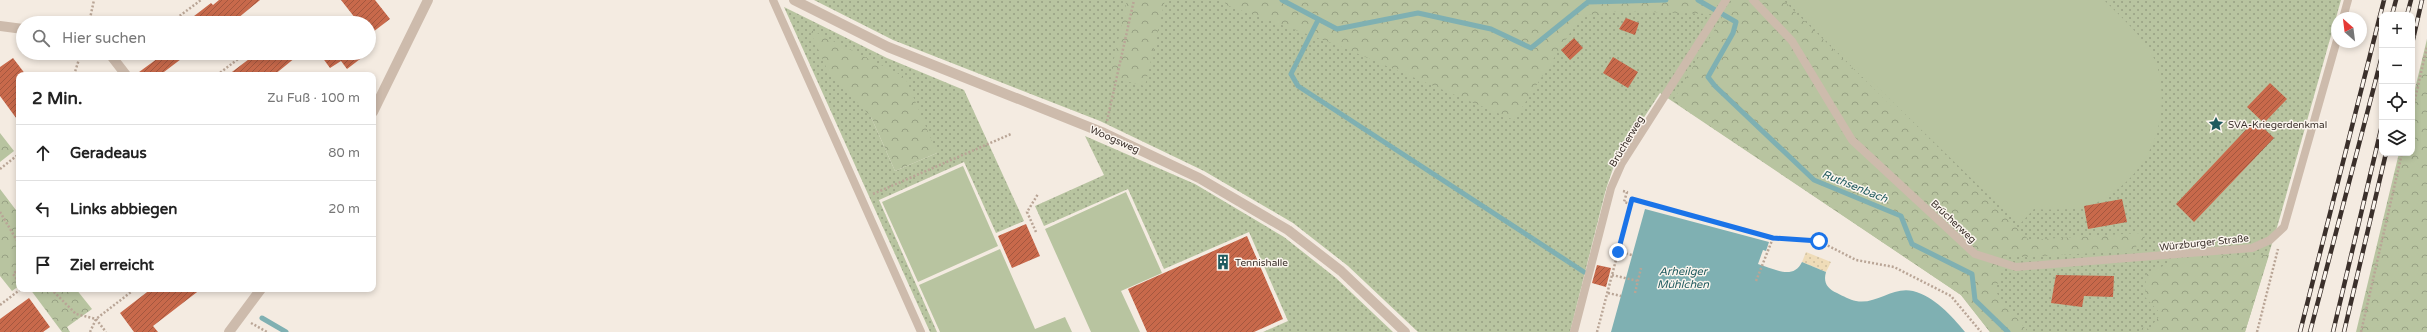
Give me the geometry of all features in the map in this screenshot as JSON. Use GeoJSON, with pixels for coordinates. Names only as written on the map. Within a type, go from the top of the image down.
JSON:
{"type":"FeatureCollection","features":[{"type":"Feature","properties":{"kind":"street"},"geometry":{"type":"LineString","coordinates":[[376,106],[428,0]]}},
{"type":"Feature","properties":{"kind":"street","name":"Woogsweg"},"geometry":{"type":"LineString","coordinates":[[794,0],[888,47],[1104,133],[1199,178],[1288,230],[1341,271],[1405,332]]}},
{"type":"Feature","properties":{"kind":"street"},"geometry":{"type":"LineString","coordinates":[[0,26],[16,28]]}},
{"type":"Feature","properties":{"kind":"street"},"geometry":{"type":"LineString","coordinates":[[114,60],[124,72]]}},
{"type":"Feature","properties":{"kind":"street"},"geometry":{"type":"LineString","coordinates":[[229,332],[259,292]]}},
{"type":"Feature","properties":{"kind":"lane"},"geometry":{"type":"LineString","coordinates":[[773,0],[921,332]]}},
{"type":"Feature","properties":{"kind":"lane","name":"Brücherweg"},"geometry":{"type":"LineString","coordinates":[[1574,332],[1614,182],[1622,163],[1726,0]]}},
{"type":"Feature","properties":{"kind":"lane","name":"Brücherweg"},"geometry":{"type":"LineString","coordinates":[[1753,0],[1792,41],[1852,140],[1975,254]]}},
{"type":"Feature","properties":{"kind":"lane"},"geometry":{"type":"LineString","coordinates":[[2345,12],[2348,0]]}},
{"type":"Feature","properties":{"kind":"lane"},"geometry":{"type":"LineString","coordinates":[[2284,227],[2335,48]]}},
{"type":"Feature","properties":{"kind":"lane","name":"Würzburger Straße"},"geometry":{"type":"LineString","coordinates":[[1975,254],[2016,267],[2140,258],[2252,248],[2270,240],[2284,227]]}},
{"type":"Feature","properties":{"kind":"path"},"geometry":{"type":"LineString","coordinates":[[91,16],[94,0]]}},
{"type":"Feature","properties":{"kind":"path"},"geometry":{"type":"LineString","coordinates":[[179,16],[201,0]]}},
{"type":"Feature","properties":{"kind":"path"},"geometry":{"type":"LineString","coordinates":[[1104,133],[1134,0]]}},
{"type":"Feature","properties":{"kind":"path"},"geometry":{"type":"LineString","coordinates":[[2415,99],[2427,47]]}},
{"type":"Feature","properties":{"kind":"path"},"geometry":{"type":"LineString","coordinates":[[75,72],[79,60]]}},
{"type":"Feature","properties":{"kind":"path"},"geometry":{"type":"LineString","coordinates":[[221,72],[237,60]]}},
{"type":"Feature","properties":{"kind":"path"},"geometry":{"type":"LineString","coordinates":[[862,199],[1011,134]]}},
{"type":"Feature","properties":{"kind":"path"},"geometry":{"type":"LineString","coordinates":[[0,169],[16,156]]}},
{"type":"Feature","properties":{"kind":"path"},"geometry":{"type":"LineString","coordinates":[[2361,332],[2401,156]]}},
{"type":"Feature","properties":{"kind":"path"},"geometry":{"type":"LineString","coordinates":[[1036,232],[1027,212],[1038,194]]}},
{"type":"Feature","properties":{"kind":"path"},"geometry":{"type":"LineString","coordinates":[[1597,332],[1632,199],[1773,238],[1819,241],[1856,260],[1894,267],[1951,296],[1981,332]]}},
{"type":"Feature","properties":{"kind":"path"},"geometry":{"type":"LineString","coordinates":[[1625,200],[1624,202],[1631,204]]}},
{"type":"Feature","properties":{"kind":"path"},"geometry":{"type":"LineString","coordinates":[[0,212],[16,239]]}},
{"type":"Feature","properties":{"kind":"path"},"geometry":{"type":"LineString","coordinates":[[2256,332],[2284,227]]}},
{"type":"Feature","properties":{"kind":"path"},"geometry":{"type":"LineString","coordinates":[[1756,281],[1773,238]]}},
{"type":"Feature","properties":{"kind":"path"},"geometry":{"type":"LineString","coordinates":[[1618,252],[1632,255]]}},
{"type":"Feature","properties":{"kind":"path"},"geometry":{"type":"LineString","coordinates":[[1635,294],[1641,268]]}},
{"type":"Feature","properties":{"kind":"path"},"geometry":{"type":"LineString","coordinates":[[1612,275],[1638,281]]}},
{"type":"Feature","properties":{"kind":"path"},"geometry":{"type":"LineString","coordinates":[[0,305],[17,292]]}},
{"type":"Feature","properties":{"kind":"path"},"geometry":{"type":"LineString","coordinates":[[53,292],[76,314],[96,319],[106,332]]}},
{"type":"Feature","properties":{"kind":"path"},"geometry":{"type":"LineString","coordinates":[[90,332],[96,319],[131,292]]}},
{"type":"Feature","properties":{"kind":"path"},"geometry":{"type":"LineString","coordinates":[[1608,293],[1621,296]]}},
{"type":"Feature","properties":{"kind":"path"},"geometry":{"type":"LineString","coordinates":[[240,317],[266,332]]}},
{"type":"Feature","properties":{"kind":"green space"},"geometry":{"type":"Polygon","coordinates":[[[814,0],[2341,0],[2338,12],[2331,12],[2331,36],[2278,224],[2245,332],[1990,332],[1961,295],[1660,93],[1616,160],[1606,189],[1570,332],[1418,332],[1348,266],[1293,223],[1204,171],[1100,121],[893,40],[814,0]]]}},
{"type":"Feature","properties":{"kind":"green space"},"geometry":{"type":"Polygon","coordinates":[[[1127,0],[1165,0],[1145,86],[1110,77],[1127,0]]]}},
{"type":"Feature","properties":{"kind":"green space"},"geometry":{"type":"Polygon","coordinates":[[[1224,0],[1720,0],[1711,14],[1619,11],[1581,16],[1514,120],[1337,45],[1226,5],[1224,0]]]}},
{"type":"Feature","properties":{"kind":"green space"},"geometry":{"type":"Polygon","coordinates":[[[1732,0],[1783,0],[2029,240],[2141,233],[2145,237],[2132,251],[2021,257],[2007,255],[1995,291],[2028,332],[1990,332],[1961,295],[1673,101],[1732,0]]]}},
{"type":"Feature","properties":{"kind":"green space"},"geometry":{"type":"Polygon","coordinates":[[[1788,0],[2104,0],[2136,32],[2150,50],[2158,69],[2161,89],[2161,109],[2158,127],[2152,145],[2143,162],[2132,177],[2117,190],[2100,201],[2085,207],[2059,210],[2034,209],[2019,225],[1788,0]]]}},
{"type":"Feature","properties":{"kind":"green space"},"geometry":{"type":"Polygon","coordinates":[[[784,7],[887,58],[964,90],[1024,221],[996,233],[964,162],[879,200],[937,332],[930,332],[784,7]],[[871,117],[895,171],[937,153],[871,117]]]}},
{"type":"Feature","properties":{"kind":"green space"},"geometry":{"type":"Polygon","coordinates":[[[809,29],[905,77],[937,153],[895,171],[871,117],[827,69],[809,29]]]}},
{"type":"Feature","properties":{"kind":"green space"},"geometry":{"type":"Polygon","coordinates":[[[2427,39],[2427,332],[2356,332],[2398,156],[2415,156],[2415,89],[2427,39]]]}},
{"type":"Feature","properties":{"kind":"green space"},"geometry":{"type":"Polygon","coordinates":[[[0,133],[14,151],[0,162],[0,133]]]}},
{"type":"Feature","properties":{"kind":"green space"},"geometry":{"type":"Polygon","coordinates":[[[1085,136],[1195,184],[1284,237],[1336,278],[1393,332],[1263,332],[1288,321],[1249,232],[1164,269],[1128,189],[1044,226],[1035,206],[1104,175],[1085,136]]]}},
{"type":"Feature","properties":{"kind":"green space"},"geometry":{"type":"Polygon","coordinates":[[[963,166],[998,246],[918,282],[882,202],[963,166]]]}},
{"type":"Feature","properties":{"kind":"green space"},"geometry":{"type":"Polygon","coordinates":[[[0,189],[16,210],[16,288],[12,291],[0,276],[0,189]]]}},
{"type":"Feature","properties":{"kind":"green space"},"geometry":{"type":"Polygon","coordinates":[[[1126,192],[1162,273],[1121,291],[1140,332],[1091,332],[1045,229],[1126,192]]]}},
{"type":"Feature","properties":{"kind":"green space"},"geometry":{"type":"Polygon","coordinates":[[[1000,249],[1035,329],[1065,317],[1072,332],[940,332],[919,285],[1000,249]]]}},
{"type":"Feature","properties":{"kind":"green space"},"geometry":{"type":"Polygon","coordinates":[[[2269,255],[2245,332],[2143,332],[2140,327],[2149,329],[2161,314],[2145,297],[2146,275],[2182,256],[2269,255]]]}},
{"type":"Feature","properties":{"kind":"green space"},"geometry":{"type":"Polygon","coordinates":[[[32,292],[78,292],[92,309],[67,327],[70,332],[62,332],[32,292]]]}},
{"type":"Feature","properties":{"kind":"sand"},"geometry":{"type":"Polygon","coordinates":[[[1806,252],[1831,262],[1826,272],[1802,262],[1806,252]]]}},
{"type":"Feature","properties":{"kind":"water","name":"Arheilger Mühlchen"},"geometry":{"type":"Polygon","coordinates":[[[1645,209],[1769,242],[1766,251],[1763,250],[1758,264],[1782,272],[1788,272],[1798,268],[1802,262],[1826,272],[1825,279],[1828,287],[1846,298],[1863,302],[1898,291],[1906,290],[1921,294],[1942,307],[1965,332],[1611,332],[1645,209]]]}},
{"type":"Feature","properties":{"kind":"building"},"geometry":{"type":"Polygon","coordinates":[[[219,0],[260,0],[241,16],[194,16],[211,3],[213,5],[219,0]]]}},
{"type":"Feature","properties":{"kind":"building"},"geometry":{"type":"Polygon","coordinates":[[[341,0],[375,0],[390,19],[376,30],[376,16],[354,16],[341,0]]]}},
{"type":"Feature","properties":{"kind":"building"},"geometry":{"type":"Polygon","coordinates":[[[1626,18],[1639,23],[1635,35],[1619,29],[1626,18]]]}},
{"type":"Feature","properties":{"kind":"building"},"geometry":{"type":"Polygon","coordinates":[[[1574,38],[1583,48],[1570,60],[1561,50],[1574,38]]]}},
{"type":"Feature","properties":{"kind":"building"},"geometry":{"type":"Polygon","coordinates":[[[1613,57],[1638,72],[1628,88],[1603,73],[1613,57]]]}},
{"type":"Feature","properties":{"kind":"building"},"geometry":{"type":"Polygon","coordinates":[[[13,58],[24,72],[16,72],[16,118],[0,96],[0,67],[13,58]]]}},
{"type":"Feature","properties":{"kind":"building"},"geometry":{"type":"Polygon","coordinates":[[[155,60],[180,60],[164,72],[139,72],[155,60]]]}},
{"type":"Feature","properties":{"kind":"building"},"geometry":{"type":"Polygon","coordinates":[[[248,60],[292,60],[278,72],[232,72],[248,60]]]}},
{"type":"Feature","properties":{"kind":"building"},"geometry":{"type":"Polygon","coordinates":[[[324,60],[359,60],[347,69],[341,61],[330,68],[324,60]]]}},
{"type":"Feature","properties":{"kind":"building"},"geometry":{"type":"Polygon","coordinates":[[[2270,83],[2287,99],[2264,123],[2247,107],[2270,83]]]}},
{"type":"Feature","properties":{"kind":"building"},"geometry":{"type":"Polygon","coordinates":[[[2255,120],[2274,138],[2194,222],[2176,204],[2255,120]]]}},
{"type":"Feature","properties":{"kind":"building"},"geometry":{"type":"Polygon","coordinates":[[[2122,199],[2127,222],[2088,229],[2084,206],[2122,199]]]}},
{"type":"Feature","properties":{"kind":"building"},"geometry":{"type":"Polygon","coordinates":[[[1026,224],[1040,256],[1012,268],[998,236],[1026,224]]]}},
{"type":"Feature","properties":{"kind":"building","name":"Tennishalle"},"geometry":{"type":"Polygon","coordinates":[[[1247,236],[1283,319],[1254,332],[1147,332],[1128,289],[1247,236]]]}},
{"type":"Feature","properties":{"kind":"building"},"geometry":{"type":"Polygon","coordinates":[[[1597,265],[1611,268],[1606,287],[1592,283],[1597,265]]]}},
{"type":"Feature","properties":{"kind":"building"},"geometry":{"type":"Polygon","coordinates":[[[2056,275],[2114,276],[2113,297],[2084,296],[2082,307],[2051,303],[2056,275]]]}},
{"type":"Feature","properties":{"kind":"building"},"geometry":{"type":"Polygon","coordinates":[[[147,292],[197,292],[153,326],[158,332],[134,332],[120,313],[147,292]]]}},
{"type":"Feature","properties":{"kind":"building"},"geometry":{"type":"Polygon","coordinates":[[[29,298],[50,327],[43,332],[0,332],[0,319],[29,298]]]}},
{"type":"Feature","properties":{"kind":"waterway","name":"Ruthsenbach"},"geometry":{"type":"LineString","coordinates":[[1282,0],[1337,29],[1418,13],[1491,29],[1531,48],[1588,2],[1666,0]]}},
{"type":"Feature","properties":{"kind":"waterway","name":"Ruthsenbach"},"geometry":{"type":"LineString","coordinates":[[1698,0],[1736,22],[1733,33],[1708,77],[1715,86],[1814,180],[1901,216],[1912,244],[1972,274],[1975,300],[2008,332]]}},
{"type":"Feature","properties":{"kind":"waterway"},"geometry":{"type":"LineString","coordinates":[[1318,20],[1291,74],[1298,86],[1584,272]]}},
{"type":"Feature","properties":{"kind":"waterway"},"geometry":{"type":"LineString","coordinates":[[262,318],[286,332]]}},
{"type":"Feature","properties":{"kind":"railway"},"geometry":{"type":"LineString","coordinates":[[2300,332],[2384,0]]}},
{"type":"Feature","properties":{"kind":"railway"},"geometry":{"type":"LineString","coordinates":[[2393,12],[2396,0]]}},
{"type":"Feature","properties":{"kind":"railway"},"geometry":{"type":"LineString","coordinates":[[2408,12],[2411,0]]}},
{"type":"Feature","properties":{"kind":"railway"},"geometry":{"type":"LineString","coordinates":[[2415,31],[2422,0]]}},
{"type":"Feature","properties":{"kind":"railway"},"geometry":{"type":"LineString","coordinates":[[2310,332],[2379,68]]}},
{"type":"Feature","properties":{"kind":"railway"},"geometry":{"type":"LineString","coordinates":[[2333,332],[2379,138]]}},
{"type":"Feature","properties":{"kind":"railway"},"geometry":{"type":"LineString","coordinates":[[2344,332],[2385,156]]}},
{"type":"Feature","properties":{"kind":"place","name":"SVA-Kriegerdenkmal"},"geometry":{"type":"Point","coordinates":[2216,124]}},
{"type":"Feature","properties":{"kind":"place","name":"Tennishalle"},"geometry":{"type":"Point","coordinates":[1223,262]}},
{"type":"Feature","properties":{"kind":"route"},"geometry":{"type":"LineString","coordinates":[[1618,252],[1632,199],[1773,238],[1819,241]]}}]}
